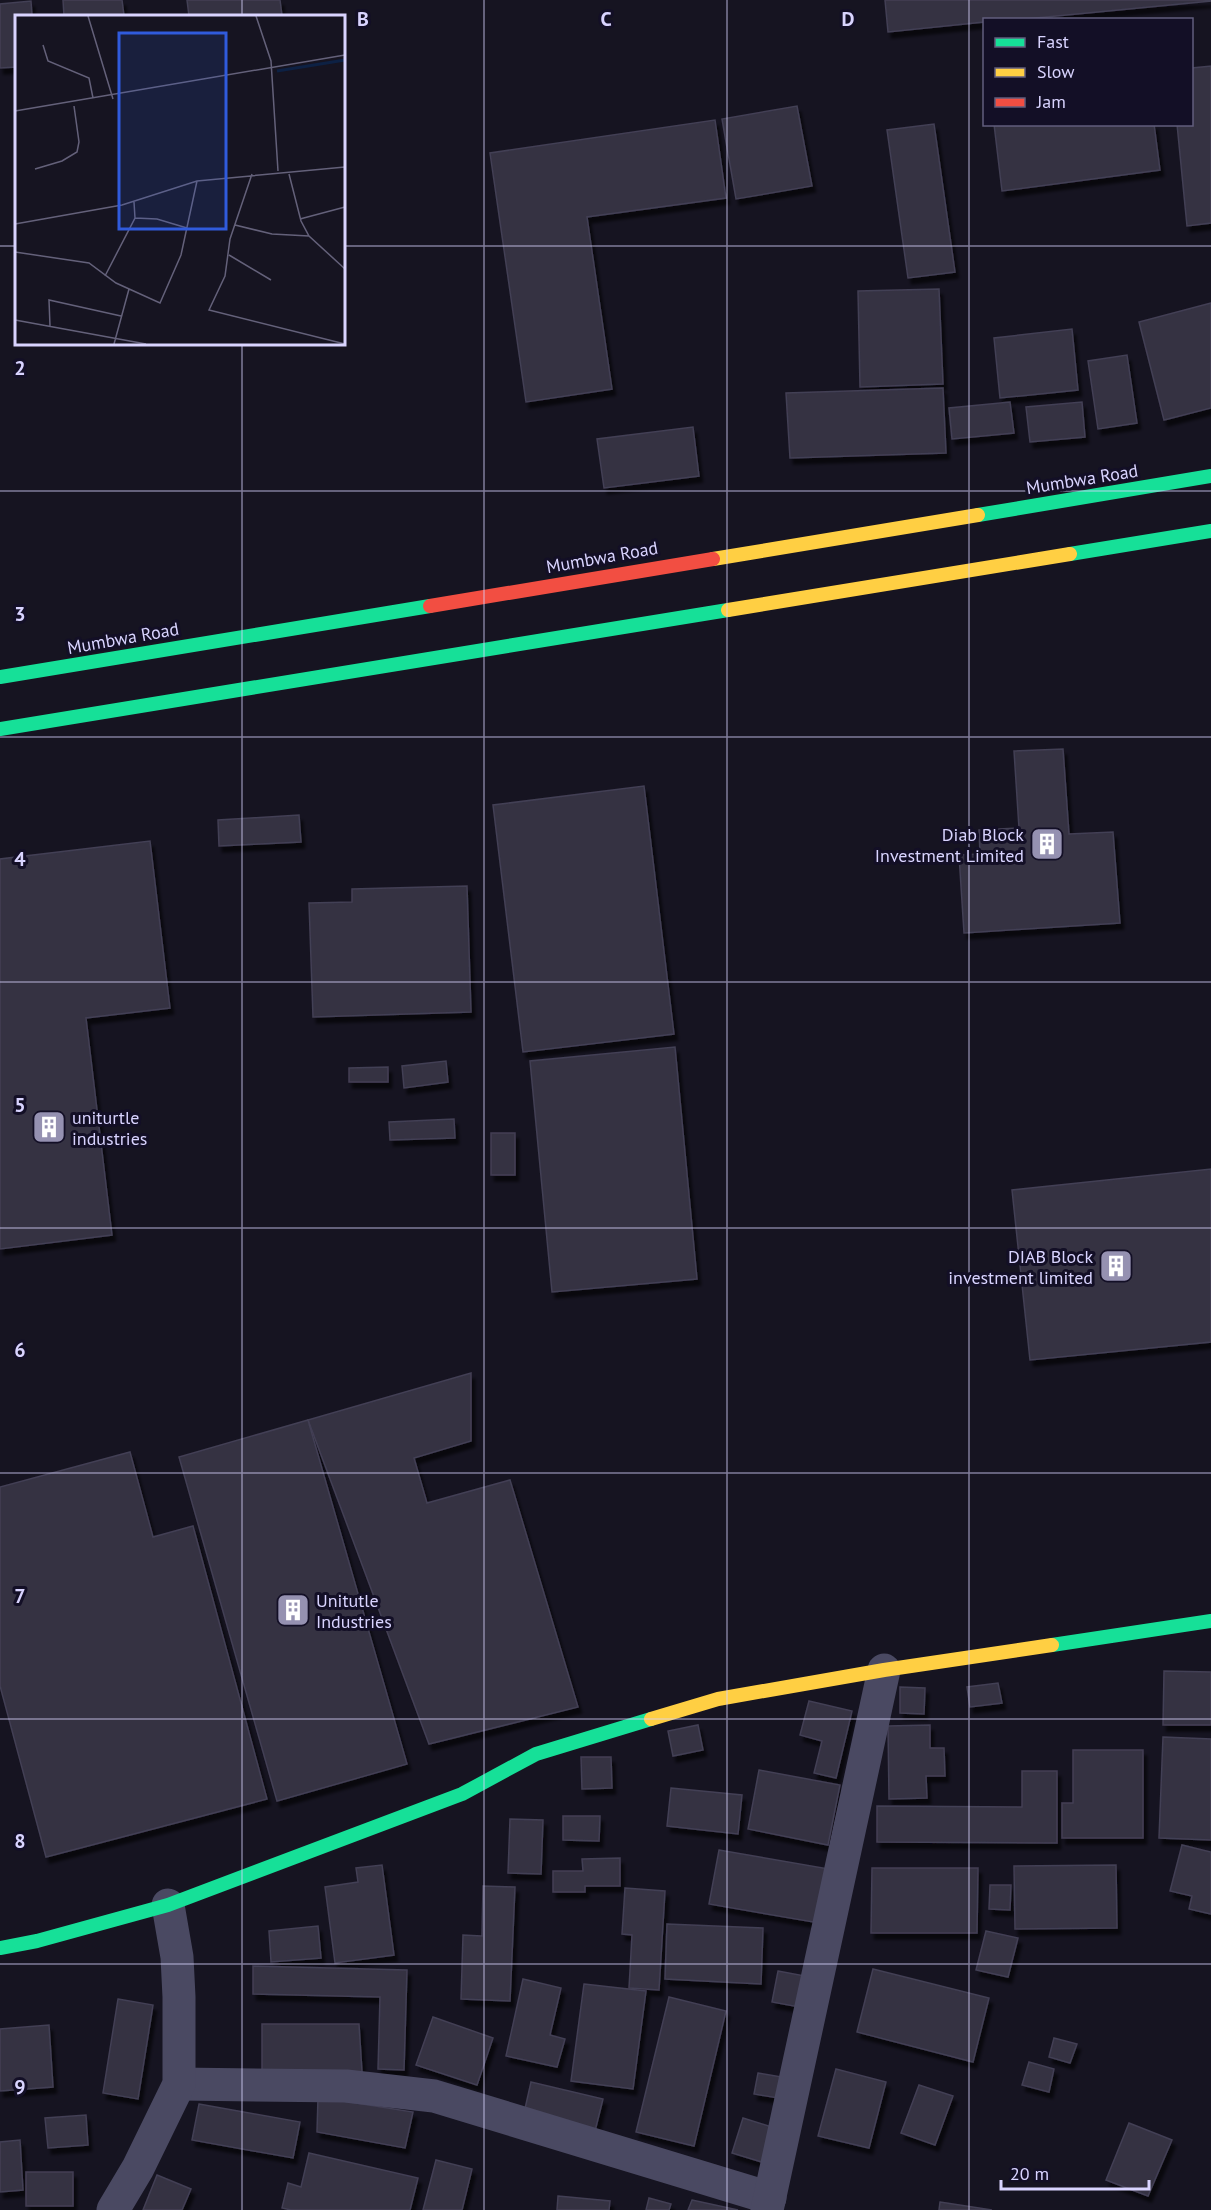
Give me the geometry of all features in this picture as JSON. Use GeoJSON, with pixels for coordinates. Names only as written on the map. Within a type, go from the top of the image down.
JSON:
{"type":"FeatureCollection","features":[{"type":"Feature","properties":{"kind":"main road","name":"Mumbwa Road"},"geometry":{"type":"LineString","coordinates":[[0,677],[1211,476]]}},
{"type":"Feature","properties":{"kind":"main road"},"geometry":{"type":"LineString","coordinates":[[0,729],[1211,531]]}},
{"type":"Feature","properties":{"kind":"main road"},"geometry":{"type":"LineString","coordinates":[[0,1948],[37,1941],[168,1905],[462,1794],[536,1754],[718,1699],[884,1670],[1211,1621]]}},
{"type":"Feature","properties":{"kind":"street"},"geometry":{"type":"LineString","coordinates":[[179,2084],[346,2086],[434,2096],[768,2204],[884,1670]]}},
{"type":"Feature","properties":{"kind":"street"},"geometry":{"type":"LineString","coordinates":[[113,2210],[138,2168],[179,2084],[177,1957],[168,1905]]}},
{"type":"Feature","properties":{"kind":"building"},"geometry":{"type":"Polygon","coordinates":[[[63,0],[122,0],[124,15],[64,15],[63,0]]]}},
{"type":"Feature","properties":{"kind":"building"},"geometry":{"type":"Polygon","coordinates":[[[187,0],[280,0],[282,15],[189,15],[187,0]]]}},
{"type":"Feature","properties":{"kind":"building"},"geometry":{"type":"Polygon","coordinates":[[[885,0],[1211,0],[1036,18],[983,18],[983,22],[888,32],[885,0]]]}},
{"type":"Feature","properties":{"kind":"building"},"geometry":{"type":"Polygon","coordinates":[[[31,1],[32,15],[15,15],[15,67],[0,68],[0,4],[31,1]]]}},
{"type":"Feature","properties":{"kind":"building"},"geometry":{"type":"Polygon","coordinates":[[[1211,66],[1211,223],[1187,226],[1177,126],[1193,126],[1193,68],[1211,66]]]}},
{"type":"Feature","properties":{"kind":"building"},"geometry":{"type":"Polygon","coordinates":[[[797,106],[812,186],[736,199],[722,119],[797,106]]]}},
{"type":"Feature","properties":{"kind":"building"},"geometry":{"type":"Polygon","coordinates":[[[715,120],[726,198],[587,217],[612,389],[526,402],[490,153],[715,120]]]}},
{"type":"Feature","properties":{"kind":"building"},"geometry":{"type":"Polygon","coordinates":[[[934,124],[955,272],[908,278],[887,130],[934,124]]]}},
{"type":"Feature","properties":{"kind":"building"},"geometry":{"type":"Polygon","coordinates":[[[994,126],[1154,126],[1160,170],[1002,191],[994,126]]]}},
{"type":"Feature","properties":{"kind":"building"},"geometry":{"type":"Polygon","coordinates":[[[939,289],[943,384],[860,387],[858,291],[939,289]]]}},
{"type":"Feature","properties":{"kind":"building"},"geometry":{"type":"Polygon","coordinates":[[[1211,303],[1211,408],[1164,420],[1139,322],[1211,303]]]}},
{"type":"Feature","properties":{"kind":"building"},"geometry":{"type":"Polygon","coordinates":[[[1072,329],[1078,390],[1000,398],[994,338],[1072,329]]]}},
{"type":"Feature","properties":{"kind":"building"},"geometry":{"type":"Polygon","coordinates":[[[1127,355],[1137,423],[1098,429],[1088,361],[1127,355]]]}},
{"type":"Feature","properties":{"kind":"building"},"geometry":{"type":"Polygon","coordinates":[[[943,388],[946,453],[790,458],[786,393],[943,388]]]}},
{"type":"Feature","properties":{"kind":"building"},"geometry":{"type":"Polygon","coordinates":[[[1010,402],[1014,433],[952,439],[949,408],[1010,402]]]}},
{"type":"Feature","properties":{"kind":"building"},"geometry":{"type":"Polygon","coordinates":[[[1082,402],[1085,437],[1030,442],[1026,407],[1082,402]]]}},
{"type":"Feature","properties":{"kind":"building"},"geometry":{"type":"Polygon","coordinates":[[[693,427],[699,476],[604,488],[597,439],[693,427]]]}},
{"type":"Feature","properties":{"kind":"building","name":"Diab Block Investment Limited"},"geometry":{"type":"Polygon","coordinates":[[[1063,749],[1069,834],[1113,832],[1120,923],[964,933],[959,855],[980,854],[979,830],[1019,828],[1014,751],[1063,749]]]}},
{"type":"Feature","properties":{"kind":"building"},"geometry":{"type":"Polygon","coordinates":[[[644,786],[674,1034],[523,1052],[493,805],[644,786]]]}},
{"type":"Feature","properties":{"kind":"building"},"geometry":{"type":"Polygon","coordinates":[[[299,815],[301,842],[219,846],[218,820],[299,815]]]}},
{"type":"Feature","properties":{"kind":"building","name":"uniturtle industries"},"geometry":{"type":"Polygon","coordinates":[[[150,841],[170,1008],[86,1018],[112,1235],[0,1249],[0,859],[150,841]]]}},
{"type":"Feature","properties":{"kind":"building"},"geometry":{"type":"Polygon","coordinates":[[[467,886],[471,1012],[313,1017],[309,903],[352,902],[352,889],[467,886]]]}},
{"type":"Feature","properties":{"kind":"building"},"geometry":{"type":"Polygon","coordinates":[[[675,1047],[697,1279],[552,1292],[530,1061],[675,1047]]]}},
{"type":"Feature","properties":{"kind":"building"},"geometry":{"type":"Polygon","coordinates":[[[446,1061],[448,1082],[404,1088],[402,1066],[446,1061]]]}},
{"type":"Feature","properties":{"kind":"building"},"geometry":{"type":"Polygon","coordinates":[[[388,1067],[388,1082],[349,1082],[349,1068],[388,1067]]]}},
{"type":"Feature","properties":{"kind":"building"},"geometry":{"type":"Polygon","coordinates":[[[454,1119],[455,1138],[390,1140],[389,1122],[454,1119]]]}},
{"type":"Feature","properties":{"kind":"building"},"geometry":{"type":"Polygon","coordinates":[[[491,1133],[515,1133],[515,1175],[491,1175],[491,1133]]]}},
{"type":"Feature","properties":{"kind":"building","name":"DIAB Block investment limited"},"geometry":{"type":"Polygon","coordinates":[[[1211,1169],[1211,1342],[1030,1360],[1012,1190],[1211,1169]]]}},
{"type":"Feature","properties":{"kind":"building"},"geometry":{"type":"Polygon","coordinates":[[[471,1373],[471,1441],[414,1458],[427,1503],[510,1480],[578,1707],[429,1744],[308,1420],[471,1373]]]}},
{"type":"Feature","properties":{"kind":"building","name":"Unitutle Industries"},"geometry":{"type":"Polygon","coordinates":[[[308,1420],[407,1764],[277,1801],[179,1457],[308,1420]]]}},
{"type":"Feature","properties":{"kind":"building"},"geometry":{"type":"Polygon","coordinates":[[[130,1452],[153,1537],[193,1526],[267,1799],[46,1857],[0,1686],[0,1487],[130,1452]]]}},
{"type":"Feature","properties":{"kind":"building"},"geometry":{"type":"Polygon","coordinates":[[[1164,1671],[1211,1672],[1211,1725],[1163,1725],[1164,1671]]]}},
{"type":"Feature","properties":{"kind":"building"},"geometry":{"type":"Polygon","coordinates":[[[998,1683],[1002,1703],[970,1707],[967,1687],[998,1683]]]}},
{"type":"Feature","properties":{"kind":"building"},"geometry":{"type":"Polygon","coordinates":[[[900,1687],[925,1688],[924,1714],[900,1713],[900,1687]]]}},
{"type":"Feature","properties":{"kind":"building"},"geometry":{"type":"Polygon","coordinates":[[[809,1701],[852,1711],[836,1778],[814,1773],[822,1741],[800,1735],[809,1701]]]}},
{"type":"Feature","properties":{"kind":"building"},"geometry":{"type":"Polygon","coordinates":[[[698,1725],[703,1750],[673,1756],[668,1731],[698,1725]]]}},
{"type":"Feature","properties":{"kind":"building"},"geometry":{"type":"Polygon","coordinates":[[[930,1725],[930,1748],[944,1748],[945,1776],[926,1776],[927,1798],[889,1799],[888,1726],[930,1725]]]}},
{"type":"Feature","properties":{"kind":"building"},"geometry":{"type":"Polygon","coordinates":[[[1163,1737],[1211,1739],[1211,1840],[1159,1838],[1163,1737]]]}},
{"type":"Feature","properties":{"kind":"building"},"geometry":{"type":"Polygon","coordinates":[[[1073,1750],[1143,1750],[1143,1838],[1062,1838],[1062,1803],[1073,1803],[1073,1750]]]}},
{"type":"Feature","properties":{"kind":"building"},"geometry":{"type":"Polygon","coordinates":[[[581,1757],[611,1757],[612,1788],[582,1789],[581,1757]]]}},
{"type":"Feature","properties":{"kind":"building"},"geometry":{"type":"Polygon","coordinates":[[[759,1770],[840,1785],[828,1845],[748,1829],[759,1770]]]}},
{"type":"Feature","properties":{"kind":"building"},"geometry":{"type":"Polygon","coordinates":[[[1022,1771],[1057,1771],[1057,1843],[877,1842],[877,1806],[1022,1807],[1022,1771]]]}},
{"type":"Feature","properties":{"kind":"building"},"geometry":{"type":"Polygon","coordinates":[[[671,1788],[742,1795],[738,1834],[667,1826],[671,1788]]]}},
{"type":"Feature","properties":{"kind":"building"},"geometry":{"type":"Polygon","coordinates":[[[563,1816],[600,1816],[599,1841],[563,1840],[563,1816]]]}},
{"type":"Feature","properties":{"kind":"building"},"geometry":{"type":"Polygon","coordinates":[[[510,1819],[543,1820],[541,1874],[508,1873],[510,1819]]]}},
{"type":"Feature","properties":{"kind":"building"},"geometry":{"type":"Polygon","coordinates":[[[1182,1845],[1211,1852],[1211,1914],[1189,1909],[1192,1896],[1170,1891],[1182,1845]]]}},
{"type":"Feature","properties":{"kind":"building"},"geometry":{"type":"Polygon","coordinates":[[[719,1850],[829,1869],[819,1923],[709,1904],[719,1850]]]}},
{"type":"Feature","properties":{"kind":"building"},"geometry":{"type":"Polygon","coordinates":[[[620,1858],[620,1886],[585,1886],[585,1892],[553,1892],[553,1871],[583,1871],[582,1859],[620,1858]]]}},
{"type":"Feature","properties":{"kind":"building"},"geometry":{"type":"Polygon","coordinates":[[[382,1865],[394,1955],[335,1963],[325,1887],[358,1882],[356,1868],[382,1865]]]}},
{"type":"Feature","properties":{"kind":"building"},"geometry":{"type":"Polygon","coordinates":[[[1116,1865],[1117,1928],[1015,1929],[1014,1866],[1116,1865]]]}},
{"type":"Feature","properties":{"kind":"building"},"geometry":{"type":"Polygon","coordinates":[[[872,1868],[978,1868],[977,1933],[871,1933],[872,1868]]]}},
{"type":"Feature","properties":{"kind":"building"},"geometry":{"type":"Polygon","coordinates":[[[990,1885],[1011,1885],[1010,1910],[989,1909],[990,1885]]]}},
{"type":"Feature","properties":{"kind":"building"},"geometry":{"type":"Polygon","coordinates":[[[483,1886],[515,1887],[510,2001],[461,1999],[463,1935],[482,1936],[483,1886]]]}},
{"type":"Feature","properties":{"kind":"building"},"geometry":{"type":"Polygon","coordinates":[[[625,1888],[665,1891],[659,1990],[629,1988],[632,1935],[622,1934],[625,1888]]]}},
{"type":"Feature","properties":{"kind":"building"},"geometry":{"type":"Polygon","coordinates":[[[667,1924],[763,1928],[761,1984],[665,1979],[667,1924]]]}},
{"type":"Feature","properties":{"kind":"building"},"geometry":{"type":"Polygon","coordinates":[[[318,1926],[321,1958],[271,1962],[269,1931],[318,1926]]]}},
{"type":"Feature","properties":{"kind":"building"},"geometry":{"type":"Polygon","coordinates":[[[986,1931],[1018,1938],[1008,1977],[976,1970],[986,1931]]]}},
{"type":"Feature","properties":{"kind":"building"},"geometry":{"type":"Polygon","coordinates":[[[253,1966],[407,1970],[404,2070],[378,2069],[380,1997],[253,1994],[253,1966]]]}},
{"type":"Feature","properties":{"kind":"building"},"geometry":{"type":"Polygon","coordinates":[[[873,1969],[989,1998],[973,2062],[857,2032],[873,1969]]]}},
{"type":"Feature","properties":{"kind":"building"},"geometry":{"type":"Polygon","coordinates":[[[778,1971],[805,1976],[799,2007],[772,2002],[778,1971]]]}},
{"type":"Feature","properties":{"kind":"building"},"geometry":{"type":"Polygon","coordinates":[[[523,1979],[561,1988],[550,2035],[565,2039],[557,2067],[506,2056],[523,1979]]]}},
{"type":"Feature","properties":{"kind":"building"},"geometry":{"type":"Polygon","coordinates":[[[584,1984],[646,1991],[633,2089],[571,2081],[584,1984]]]}},
{"type":"Feature","properties":{"kind":"building"},"geometry":{"type":"Polygon","coordinates":[[[669,1997],[726,2011],[694,2146],[636,2132],[669,1997]]]}},
{"type":"Feature","properties":{"kind":"building"},"geometry":{"type":"Polygon","coordinates":[[[118,1999],[153,2005],[138,2099],[103,2093],[118,1999]]]}},
{"type":"Feature","properties":{"kind":"building"},"geometry":{"type":"Polygon","coordinates":[[[433,2017],[493,2038],[477,2085],[416,2065],[433,2017]]]}},
{"type":"Feature","properties":{"kind":"building"},"geometry":{"type":"Polygon","coordinates":[[[262,2024],[359,2024],[362,2072],[262,2075],[262,2024]]]}},
{"type":"Feature","properties":{"kind":"building"},"geometry":{"type":"Polygon","coordinates":[[[49,2025],[53,2087],[0,2091],[0,2029],[49,2025]]]}},
{"type":"Feature","properties":{"kind":"building"},"geometry":{"type":"Polygon","coordinates":[[[1054,2038],[1077,2044],[1070,2063],[1049,2057],[1054,2038]]]}},
{"type":"Feature","properties":{"kind":"building"},"geometry":{"type":"Polygon","coordinates":[[[1029,2062],[1054,2069],[1049,2092],[1022,2085],[1029,2062]]]}},
{"type":"Feature","properties":{"kind":"building"},"geometry":{"type":"Polygon","coordinates":[[[836,2069],[886,2082],[869,2148],[818,2136],[836,2069]]]}},
{"type":"Feature","properties":{"kind":"building"},"geometry":{"type":"Polygon","coordinates":[[[758,2073],[782,2077],[778,2098],[754,2094],[758,2073]]]}},
{"type":"Feature","properties":{"kind":"building"},"geometry":{"type":"Polygon","coordinates":[[[531,2082],[603,2099],[593,2139],[522,2122],[531,2082]]]}},
{"type":"Feature","properties":{"kind":"building"},"geometry":{"type":"Polygon","coordinates":[[[919,2085],[953,2096],[935,2145],[901,2133],[919,2085]]]}},
{"type":"Feature","properties":{"kind":"building"},"geometry":{"type":"Polygon","coordinates":[[[318,2097],[413,2112],[405,2148],[317,2132],[318,2097]]]}},
{"type":"Feature","properties":{"kind":"building"},"geometry":{"type":"Polygon","coordinates":[[[199,2104],[300,2122],[293,2158],[192,2140],[199,2104]]]}},
{"type":"Feature","properties":{"kind":"building"},"geometry":{"type":"Polygon","coordinates":[[[86,2115],[88,2145],[48,2148],[45,2118],[86,2115]]]}},
{"type":"Feature","properties":{"kind":"building"},"geometry":{"type":"Polygon","coordinates":[[[743,2118],[775,2128],[765,2163],[732,2153],[743,2118]]]}},
{"type":"Feature","properties":{"kind":"building"},"geometry":{"type":"Polygon","coordinates":[[[1129,2123],[1172,2140],[1148,2196],[1106,2180],[1129,2123]]]}},
{"type":"Feature","properties":{"kind":"building"},"geometry":{"type":"Polygon","coordinates":[[[20,2140],[23,2190],[0,2192],[0,2142],[20,2140]]]}},
{"type":"Feature","properties":{"kind":"building"},"geometry":{"type":"Polygon","coordinates":[[[309,2153],[418,2178],[410,2210],[291,2210],[282,2208],[288,2183],[301,2187],[309,2153]]]}},
{"type":"Feature","properties":{"kind":"building"},"geometry":{"type":"Polygon","coordinates":[[[436,2160],[472,2169],[462,2210],[423,2210],[436,2160]]]}},
{"type":"Feature","properties":{"kind":"building"},"geometry":{"type":"Polygon","coordinates":[[[26,2172],[73,2172],[73,2206],[26,2206],[26,2172]]]}},
{"type":"Feature","properties":{"kind":"building"},"geometry":{"type":"Polygon","coordinates":[[[157,2175],[191,2189],[182,2210],[143,2210],[157,2175]]]}},
{"type":"Feature","properties":{"kind":"building"},"geometry":{"type":"Polygon","coordinates":[[[558,2196],[610,2201],[609,2210],[557,2210],[558,2196]]]}},
{"type":"Feature","properties":{"kind":"building"},"geometry":{"type":"Polygon","coordinates":[[[649,2198],[671,2204],[669,2210],[646,2210],[649,2198]]]}},
{"type":"Feature","properties":{"kind":"building"},"geometry":{"type":"Polygon","coordinates":[[[692,2200],[738,2210],[688,2210],[692,2200]]]}},
{"type":"Feature","properties":{"kind":"building"},"geometry":{"type":"Polygon","coordinates":[[[940,2202],[992,2210],[939,2210],[940,2202]]]}},
{"type":"Feature","properties":{"kind":"traffic: fast"},"geometry":{"type":"LineString","coordinates":[[978,515],[1211,476]]}},
{"type":"Feature","properties":{"kind":"traffic: fast"},"geometry":{"type":"LineString","coordinates":[[1070,554],[1211,531]]}},
{"type":"Feature","properties":{"kind":"traffic: fast"},"geometry":{"type":"LineString","coordinates":[[0,677],[430,606]]}},
{"type":"Feature","properties":{"kind":"traffic: fast"},"geometry":{"type":"LineString","coordinates":[[0,729],[728,610]]}},
{"type":"Feature","properties":{"kind":"traffic: fast"},"geometry":{"type":"LineString","coordinates":[[1052,1645],[1211,1621]]}},
{"type":"Feature","properties":{"kind":"traffic: fast"},"geometry":{"type":"LineString","coordinates":[[0,1948],[37,1941],[168,1905],[462,1794],[536,1754],[651,1719]]}},
{"type":"Feature","properties":{"kind":"traffic: slow"},"geometry":{"type":"LineString","coordinates":[[713,559],[978,515]]}},
{"type":"Feature","properties":{"kind":"traffic: slow"},"geometry":{"type":"LineString","coordinates":[[728,610],[1070,554]]}},
{"type":"Feature","properties":{"kind":"traffic: slow"},"geometry":{"type":"LineString","coordinates":[[651,1719],[718,1699],[884,1670],[1052,1645]]}},
{"type":"Feature","properties":{"kind":"traffic: jam"},"geometry":{"type":"LineString","coordinates":[[430,606],[713,559]]}},
{"type":"Feature","properties":{"kind":"place","name":"Diab Block Investment Limited"},"geometry":{"type":"Point","coordinates":[1047,844]}},
{"type":"Feature","properties":{"kind":"place","name":"uniturtle industries"},"geometry":{"type":"Point","coordinates":[49,1127]}},
{"type":"Feature","properties":{"kind":"place","name":"DIAB Block investment limited"},"geometry":{"type":"Point","coordinates":[1116,1266]}},
{"type":"Feature","properties":{"kind":"place","name":"Unitutle Industries"},"geometry":{"type":"Point","coordinates":[293,1610]}}]}
